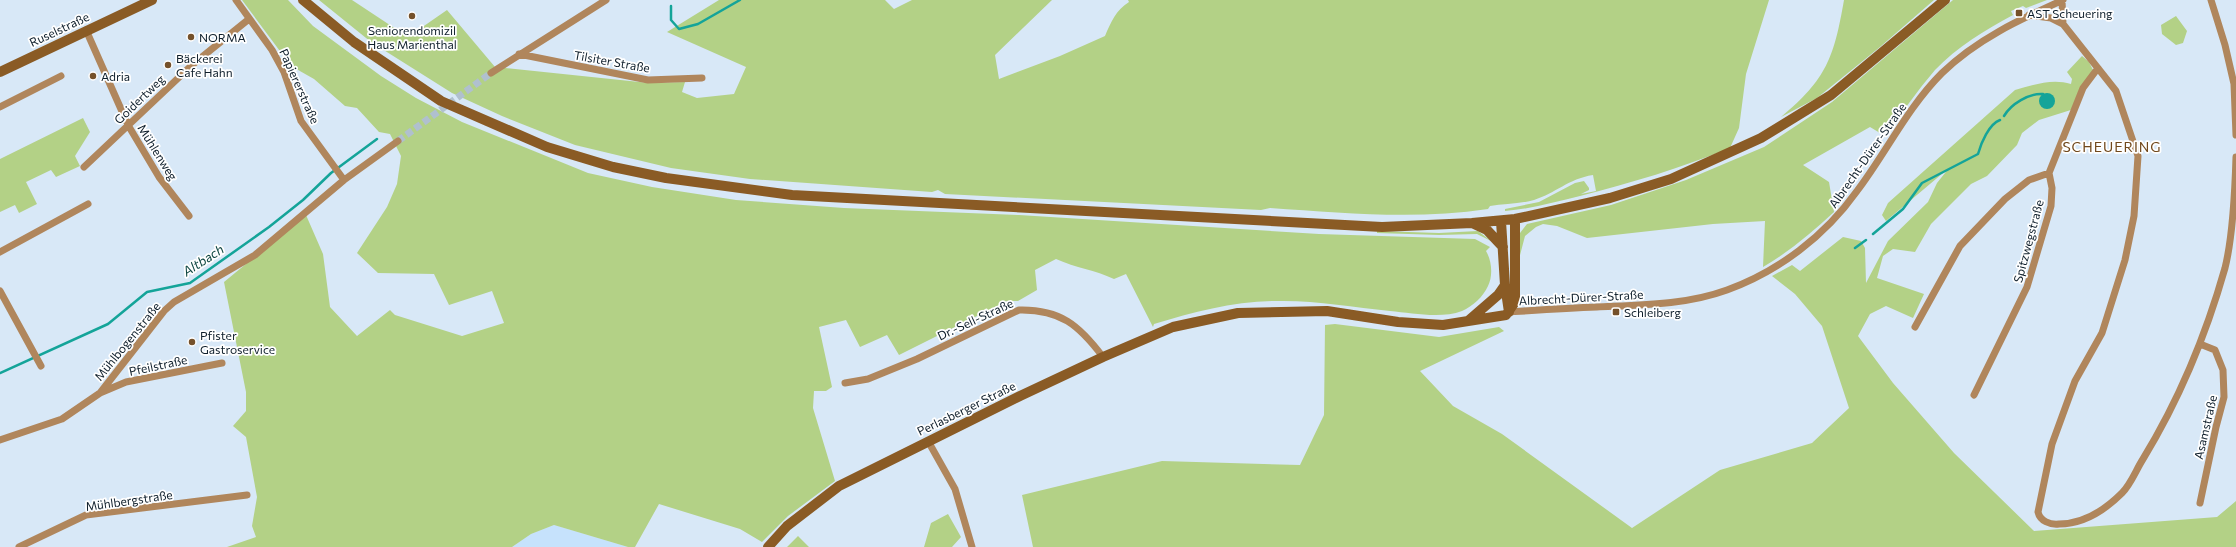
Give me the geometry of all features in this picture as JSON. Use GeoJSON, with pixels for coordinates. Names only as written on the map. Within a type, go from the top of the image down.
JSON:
{"type":"FeatureCollection","features":[{"type":"Feature","properties":{"kind":"main road","name":"Ruselstraße"},"geometry":{"type":"LineString","coordinates":[[0,72],[152,0]]}},
{"type":"Feature","properties":{"kind":"main road"},"geometry":{"type":"LineString","coordinates":[[303,0],[354,42],[440,101],[547,147],[613,167],[666,178],[792,195],[1280,223],[1382,227],[1472,223],[1515,219],[1610,198],[1671,179],[1761,138],[1831,95],[1945,0]]}},
{"type":"Feature","properties":{"kind":"main road"},"geometry":{"type":"LineString","coordinates":[[1509,312],[1514,302],[1515,219]]}},
{"type":"Feature","properties":{"kind":"main road"},"geometry":{"type":"LineString","coordinates":[[1501,221],[1504,247],[1505,285],[1509,312]]}},
{"type":"Feature","properties":{"kind":"main road"},"geometry":{"type":"LineString","coordinates":[[1472,223],[1487,230],[1504,247]]}},
{"type":"Feature","properties":{"kind":"main road"},"geometry":{"type":"LineString","coordinates":[[1467,322],[1498,295],[1505,285]]}},
{"type":"Feature","properties":{"kind":"main road","name":"Perlasberger Straße"},"geometry":{"type":"LineString","coordinates":[[768,547],[787,526],[839,486],[1103,357],[1173,327],[1192,321],[1238,313],[1327,311],[1398,322],[1443,325],[1500,317],[1509,312]]}},
{"type":"Feature","properties":{"kind":"street","name":"Papiererstraße"},"geometry":{"type":"LineString","coordinates":[[236,0],[272,50],[284,72],[301,121],[330,163],[344,180]]}},
{"type":"Feature","properties":{"kind":"street"},"geometry":{"type":"LineString","coordinates":[[491,73],[606,0]]}},
{"type":"Feature","properties":{"kind":"street"},"geometry":{"type":"LineString","coordinates":[[2062,0],[2063,24]]}},
{"type":"Feature","properties":{"kind":"street","name":"Albrecht-Dürer-Straße"},"geometry":{"type":"LineString","coordinates":[[1509,312],[1652,305],[1692,299],[1727,290],[1757,277],[1785,261],[1836,218],[1858,191],[1914,107],[1941,74],[1964,54],[1988,37],[2029,15],[2062,0]]}},
{"type":"Feature","properties":{"kind":"street"},"geometry":{"type":"LineString","coordinates":[[2211,0],[2235,84],[2236,135]]}},
{"type":"Feature","properties":{"kind":"street"},"geometry":{"type":"LineString","coordinates":[[2029,15],[2050,18],[2063,24],[2116,91],[2138,156],[2134,216],[2125,260],[2102,333],[2075,381],[2052,444],[2038,512],[2039,516],[2049,524],[2060,524],[2090,518],[2123,492],[2157,436],[2200,344],[2225,266],[2231,221],[2236,157]]}},
{"type":"Feature","properties":{"kind":"street","name":"Goidertweg"},"geometry":{"type":"LineString","coordinates":[[84,167],[192,65],[249,19]]}},
{"type":"Feature","properties":{"kind":"street","name":"Mühlenweg"},"geometry":{"type":"LineString","coordinates":[[86,30],[128,125],[159,177],[189,216]]}},
{"type":"Feature","properties":{"kind":"street","name":"Tilsiter Straße"},"geometry":{"type":"LineString","coordinates":[[519,54],[648,80],[702,78]]}},
{"type":"Feature","properties":{"kind":"street","name":"Spitzwegstraße"},"geometry":{"type":"LineString","coordinates":[[1974,395],[2027,287],[2050,206],[2052,188],[2049,174],[2083,88],[2098,68]]}},
{"type":"Feature","properties":{"kind":"street"},"geometry":{"type":"LineString","coordinates":[[0,107],[61,76]]}},
{"type":"Feature","properties":{"kind":"street","name":"Mühlbogenstraße"},"geometry":{"type":"LineString","coordinates":[[0,440],[62,419],[100,393],[164,311],[174,302],[255,255],[344,180],[398,141]]}},
{"type":"Feature","properties":{"kind":"street"},"geometry":{"type":"LineString","coordinates":[[1915,327],[1960,246],[2004,200],[2029,180],[2049,174]]}},
{"type":"Feature","properties":{"kind":"street"},"geometry":{"type":"LineString","coordinates":[[0,252],[88,204]]}},
{"type":"Feature","properties":{"kind":"street"},"geometry":{"type":"LineString","coordinates":[[0,290],[40,363]]}},
{"type":"Feature","properties":{"kind":"street","name":"Dr.-Sell-Straße"},"geometry":{"type":"LineString","coordinates":[[845,383],[868,380],[917,359],[1019,310],[1034,309],[1068,319],[1090,339],[1103,357]]}},
{"type":"Feature","properties":{"kind":"street","name":"Asamstraße"},"geometry":{"type":"LineString","coordinates":[[2200,344],[2215,350],[2223,370],[2224,397],[2200,503]]}},
{"type":"Feature","properties":{"kind":"street","name":"Pfeilstraße"},"geometry":{"type":"LineString","coordinates":[[100,393],[126,382],[222,363]]}},
{"type":"Feature","properties":{"kind":"street"},"geometry":{"type":"LineString","coordinates":[[928,442],[955,489],[972,547]]}},
{"type":"Feature","properties":{"kind":"street","name":"Mühlbergstraße"},"geometry":{"type":"LineString","coordinates":[[19,547],[86,515],[247,495]]}},
{"type":"Feature","properties":{"kind":"shaded area"},"geometry":{"type":"Polygon","coordinates":[[[242,0],[288,0],[313,26],[381,76],[416,98],[462,122],[588,173],[652,187],[736,200],[844,208],[1019,215],[1319,234],[1475,239],[1490,247],[1486,251],[1491,264],[1491,278],[1486,290],[1474,304],[1462,311],[1445,315],[1426,315],[1319,303],[1260,301],[1199,311],[1154,324],[1153,327],[1126,274],[1114,279],[1056,259],[1035,270],[1037,290],[1018,301],[1007,301],[899,355],[887,335],[860,347],[846,320],[819,327],[832,387],[826,391],[814,391],[813,408],[835,481],[788,516],[762,542],[740,529],[659,504],[635,547],[628,547],[554,525],[531,534],[512,547],[227,547],[256,537],[252,526],[257,497],[246,437],[233,426],[246,411],[246,392],[224,282],[306,215],[323,254],[330,307],[357,336],[390,310],[395,315],[462,336],[504,323],[492,291],[449,305],[434,274],[378,273],[357,253],[387,207],[397,184],[401,156],[390,134],[379,132],[357,108],[345,106],[314,79],[291,66],[242,0]]]}},
{"type":"Feature","properties":{"kind":"shaded area"},"geometry":{"type":"Polygon","coordinates":[[[319,0],[352,0],[408,37],[447,10],[495,67],[649,83],[685,82],[682,92],[697,98],[734,94],[746,67],[667,32],[719,0],[885,0],[894,9],[912,0],[1052,0],[995,55],[999,79],[1060,56],[1105,36],[1114,17],[1124,5],[1129,2],[1128,0],[1769,0],[1746,74],[1739,128],[1730,148],[1674,169],[1580,196],[1534,207],[1505,211],[1505,209],[1539,202],[1575,183],[1584,181],[1589,190],[1581,194],[1596,191],[1593,175],[1576,180],[1534,200],[1490,206],[1488,209],[1407,215],[1270,208],[1261,210],[945,194],[938,190],[932,192],[750,179],[671,168],[575,145],[502,116],[452,93],[371,42],[319,0]]]}},
{"type":"Feature","properties":{"kind":"shaded area"},"geometry":{"type":"Polygon","coordinates":[[[1844,0],[1934,0],[1880,47],[1817,98],[1781,117],[1809,91],[1826,66],[1832,52],[1844,0]]]}},
{"type":"Feature","properties":{"kind":"shaded area"},"geometry":{"type":"Polygon","coordinates":[[[1953,0],[2047,0],[2026,8],[2023,6],[2011,11],[2013,15],[1962,46],[1928,78],[1885,136],[1870,127],[1803,165],[1829,182],[1834,212],[1800,242],[1763,267],[1765,221],[1713,224],[1587,238],[1557,226],[1543,224],[1536,227],[1525,236],[1519,259],[1520,233],[1527,224],[1611,205],[1686,180],[1764,147],[1832,102],[1953,0]]]}},
{"type":"Feature","properties":{"kind":"shaded area"},"geometry":{"type":"Polygon","coordinates":[[[2176,16],[2187,31],[2183,43],[2176,45],[2162,34],[2161,25],[2176,16]]]}},
{"type":"Feature","properties":{"kind":"shaded area"},"geometry":{"type":"Polygon","coordinates":[[[2082,56],[2089,62],[2093,70],[2083,85],[2074,109],[2039,120],[2022,133],[2017,145],[1987,176],[1971,184],[1931,224],[1915,252],[1893,249],[1883,256],[1877,278],[1924,294],[1913,318],[1886,306],[1870,314],[1858,336],[1893,383],[1954,453],[2034,531],[2217,517],[2236,501],[2236,547],[1033,547],[1022,495],[1162,461],[1300,465],[1324,415],[1325,325],[1335,324],[1439,337],[1499,327],[1504,331],[1420,371],[1453,406],[1502,434],[1632,528],[1720,470],[1812,443],[1849,408],[1822,326],[1795,294],[1772,276],[1792,265],[1800,271],[1843,237],[1861,241],[1865,248],[1866,283],[1888,241],[1928,202],[1937,183],[1949,168],[1886,221],[1882,215],[1888,203],[2015,90],[2050,82],[2064,82],[2071,84],[2072,79],[2067,72],[2082,56]]]}},
{"type":"Feature","properties":{"kind":"shaded area"},"geometry":{"type":"Polygon","coordinates":[[[2044,93],[2050,93],[2055,98],[2053,107],[2050,109],[2044,109],[2039,104],[2039,98],[2044,93]]]}},
{"type":"Feature","properties":{"kind":"shaded area"},"geometry":{"type":"Polygon","coordinates":[[[83,118],[90,132],[75,156],[80,166],[56,177],[51,170],[26,182],[37,204],[19,213],[15,205],[0,212],[0,159],[83,118]]]}},
{"type":"Feature","properties":{"kind":"shaded area"},"geometry":{"type":"Polygon","coordinates":[[[1377,231],[1439,233],[1478,231],[1491,241],[1477,234],[1439,235],[1377,233],[1377,231]]]}},
{"type":"Feature","properties":{"kind":"shaded area"},"geometry":{"type":"Polygon","coordinates":[[[948,514],[961,537],[952,547],[924,547],[931,523],[948,514]]]}},
{"type":"Feature","properties":{"kind":"shaded area"},"geometry":{"type":"Polygon","coordinates":[[[554,525],[628,547],[512,547],[531,534],[554,525]]]}},
{"type":"Feature","properties":{"kind":"shaded area"},"geometry":{"type":"Polygon","coordinates":[[[798,536],[809,547],[787,547],[798,536]]]}},
{"type":"Feature","properties":{"kind":"waterway","name":"Altbach"},"geometry":{"type":"LineString","coordinates":[[671,6],[671,20],[679,29],[698,24],[740,0]]}},
{"type":"Feature","properties":{"kind":"waterway"},"geometry":{"type":"LineString","coordinates":[[2004,116],[2011,107],[2026,97],[2043,94]]}},
{"type":"Feature","properties":{"kind":"waterway"},"geometry":{"type":"LineString","coordinates":[[1873,234],[1903,209],[1922,183],[1978,154],[1983,139],[1992,125],[2000,120]]}},
{"type":"Feature","properties":{"kind":"waterway","name":"Altbach"},"geometry":{"type":"LineString","coordinates":[[0,373],[108,324],[147,292],[190,283],[269,227],[303,200],[331,173],[377,139]]}},
{"type":"Feature","properties":{"kind":"waterway"},"geometry":{"type":"LineString","coordinates":[[1855,248],[1866,240]]}},
{"type":"Feature","properties":{"kind":"tunnel"},"geometry":{"type":"LineString","coordinates":[[398,141],[491,73]]}},
{"type":"Feature","properties":{"kind":"place","name":"AST Scheuering"},"geometry":{"type":"Point","coordinates":[2019,13]}},
{"type":"Feature","properties":{"kind":"place","name":"Seniorendomizil Haus Marienthal"},"geometry":{"type":"Point","coordinates":[412,16]}},
{"type":"Feature","properties":{"kind":"place","name":"NORMA"},"geometry":{"type":"Point","coordinates":[191,37]}},
{"type":"Feature","properties":{"kind":"place","name":"Bäckerei Cafe Hahn"},"geometry":{"type":"Point","coordinates":[168,65]}},
{"type":"Feature","properties":{"kind":"place","name":"Adria"},"geometry":{"type":"Point","coordinates":[93,76]}},
{"type":"Feature","properties":{"kind":"place","name":"Schleiberg"},"geometry":{"type":"Point","coordinates":[1616,312]}},
{"type":"Feature","properties":{"kind":"place","name":"Pfister Gastroservice"},"geometry":{"type":"Point","coordinates":[192,342]}},
{"type":"Feature","properties":{"kind":"district","name":"SCHEUERING"},"geometry":{"type":"Point","coordinates":[2112,146]}}]}
